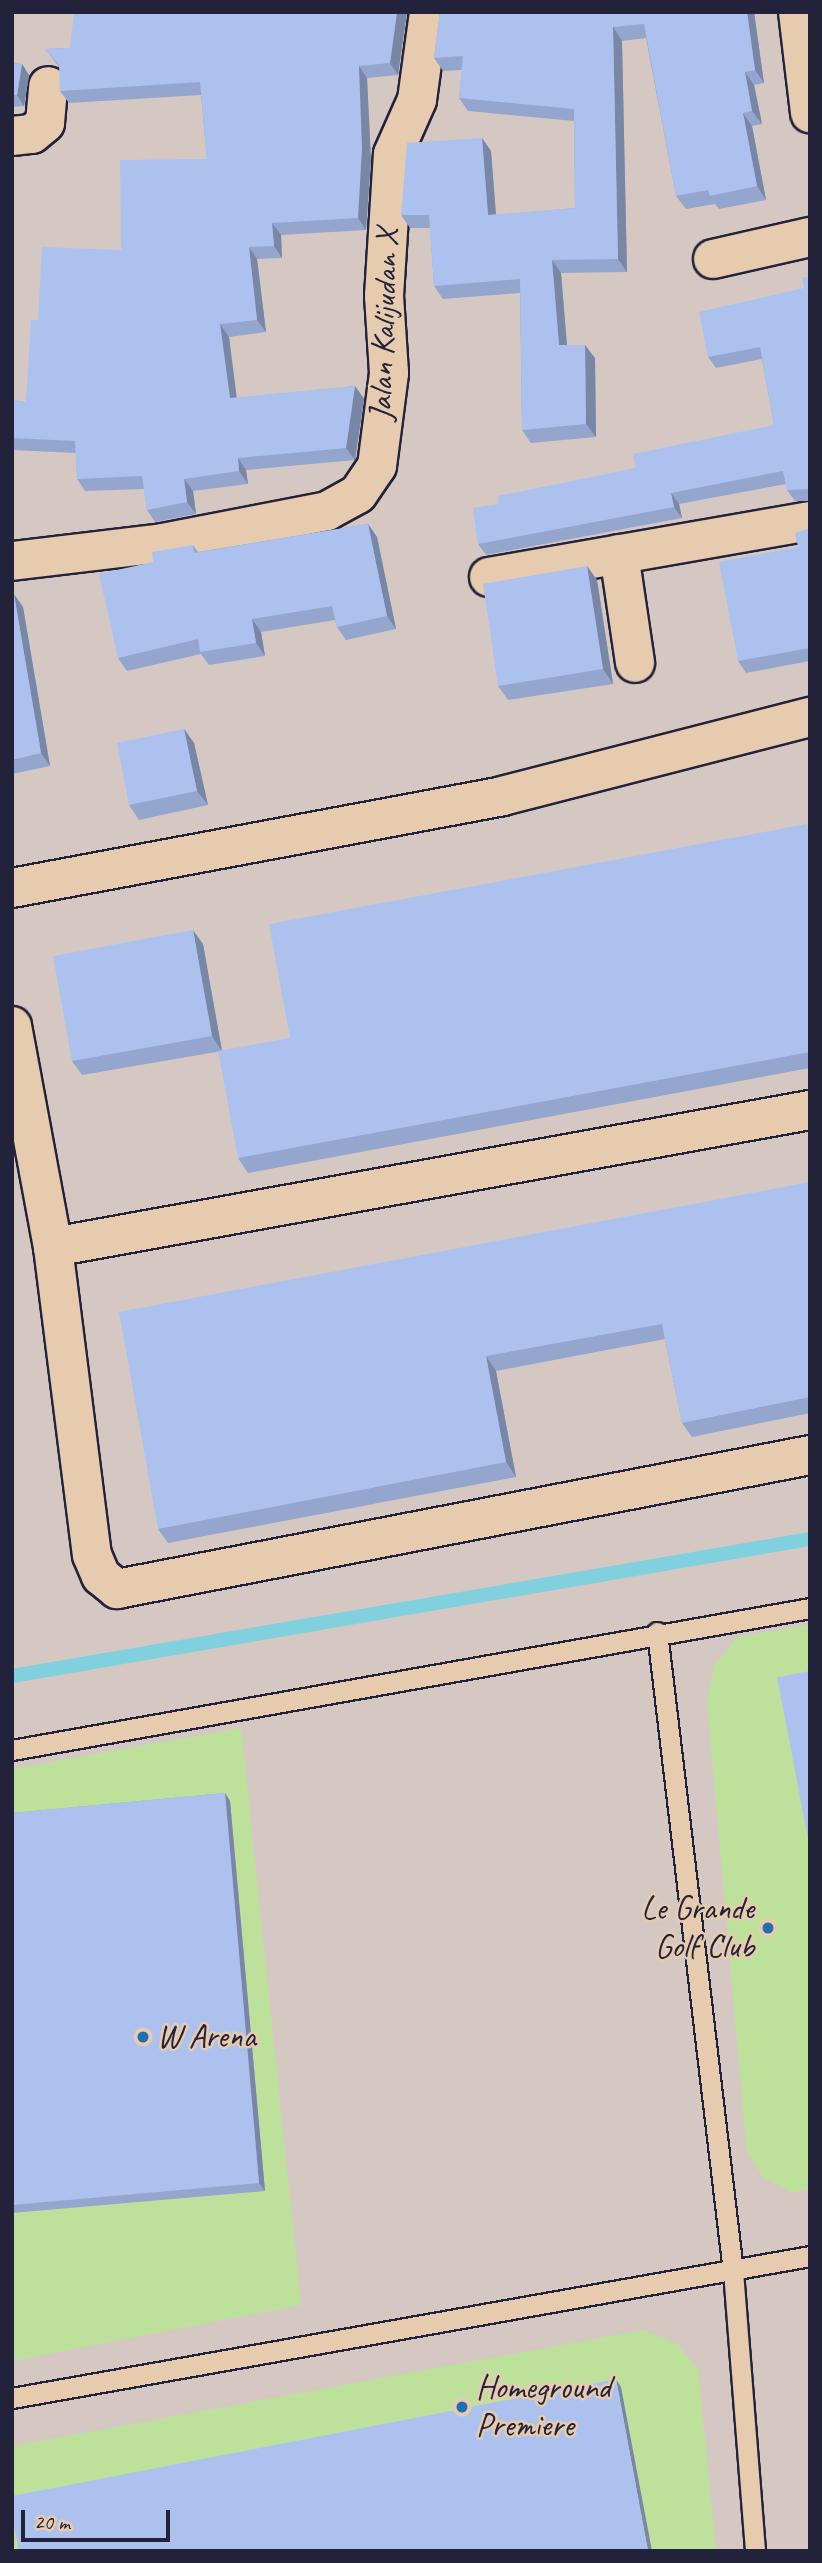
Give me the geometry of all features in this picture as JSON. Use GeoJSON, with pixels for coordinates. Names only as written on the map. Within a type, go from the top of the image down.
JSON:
{"type":"FeatureCollection","features":[{"type":"Feature","properties":{"kind":"street","name":"Jalan Kalijudan X"},"geometry":{"type":"LineString","coordinates":[[12,561],[163,543],[327,511],[358,494],[377,466],[389,373],[384,296],[392,167],[417,100],[429,12]]}},
{"type":"Feature","properties":{"kind":"street"},"geometry":{"type":"LineString","coordinates":[[798,12],[810,113]]}},
{"type":"Feature","properties":{"kind":"street"},"geometry":{"type":"LineString","coordinates":[[12,136],[40,130],[45,123],[48,86]]}},
{"type":"Feature","properties":{"kind":"street"},"geometry":{"type":"LineString","coordinates":[[713,259],[810,237]]}},
{"type":"Feature","properties":{"kind":"street"},"geometry":{"type":"LineString","coordinates":[[489,577],[810,520]]}},
{"type":"Feature","properties":{"kind":"street"},"geometry":{"type":"LineString","coordinates":[[620,554],[635,663]]}},
{"type":"Feature","properties":{"kind":"street"},"geometry":{"type":"LineString","coordinates":[[12,888],[502,796],[810,717]]}},
{"type":"Feature","properties":{"kind":"street"},"geometry":{"type":"LineString","coordinates":[[12,1026],[53,1247],[92,1555],[101,1576],[117,1589],[810,1455]]}},
{"type":"Feature","properties":{"kind":"street"},"geometry":{"type":"LineString","coordinates":[[53,1247],[810,1110]]}},
{"type":"Feature","properties":{"kind":"lane"},"geometry":{"type":"LineString","coordinates":[[12,1750],[657,1632],[810,1608]]}},
{"type":"Feature","properties":{"kind":"lane"},"geometry":{"type":"LineString","coordinates":[[657,1632],[733,2271],[755,2551]]}},
{"type":"Feature","properties":{"kind":"lane"},"geometry":{"type":"LineString","coordinates":[[12,2398],[810,2256]]}},
{"type":"Feature","properties":{"kind":"green space","name":"Le Grande Golf Club"},"geometry":{"type":"Polygon","coordinates":[[[810,1625],[810,2189],[792,2193],[763,2177],[747,2152],[707,1703],[714,1665],[738,1637],[810,1625]]]}},
{"type":"Feature","properties":{"kind":"green space","name":"W Arena"},"geometry":{"type":"Polygon","coordinates":[[[241,1728],[301,2305],[17,2360],[12,2358],[12,1769],[241,1728]]]}},
{"type":"Feature","properties":{"kind":"green space","name":"Homeground Premiere"},"geometry":{"type":"Polygon","coordinates":[[[644,2330],[677,2344],[698,2369],[716,2551],[12,2551],[12,2446],[644,2330]]]}},
{"type":"Feature","properties":{"kind":"building"},"geometry":{"type":"Polygon","coordinates":[[[74,12],[397,12],[390,63],[359,66],[362,148],[358,218],[272,223],[274,246],[249,247],[257,320],[220,324],[230,398],[355,386],[346,448],[238,458],[239,471],[184,479],[187,502],[147,510],[142,476],[77,479],[75,441],[12,438],[12,400],[26,402],[31,320],[38,320],[42,247],[121,250],[120,160],[207,159],[200,82],[60,91],[59,65],[45,49],[70,48],[74,12]]]}},
{"type":"Feature","properties":{"kind":"building"},"geometry":{"type":"Polygon","coordinates":[[[440,12],[747,12],[755,70],[745,72],[752,111],[743,113],[757,186],[710,196],[708,190],[676,196],[644,24],[613,27],[618,259],[552,260],[559,345],[585,345],[586,424],[522,430],[520,279],[434,286],[429,215],[401,215],[407,143],[482,138],[488,215],[575,208],[574,109],[459,98],[463,56],[434,58],[440,12]]]}},
{"type":"Feature","properties":{"kind":"building"},"geometry":{"type":"Polygon","coordinates":[[[12,63],[22,64],[17,95],[12,95],[12,63]]]}},
{"type":"Feature","properties":{"kind":"building"},"geometry":{"type":"Polygon","coordinates":[[[810,276],[810,489],[787,490],[783,471],[671,493],[674,507],[478,544],[473,508],[499,504],[498,496],[636,468],[633,454],[774,425],[760,347],[708,357],[699,312],[804,288],[802,278],[810,276]]]}},
{"type":"Feature","properties":{"kind":"building"},"geometry":{"type":"Polygon","coordinates":[[[368,524],[387,616],[337,627],[332,606],[252,619],[256,643],[200,652],[198,639],[118,658],[99,574],[153,562],[152,552],[193,545],[194,553],[368,524]]]}},
{"type":"Feature","properties":{"kind":"building"},"geometry":{"type":"Polygon","coordinates":[[[810,528],[810,648],[738,661],[719,562],[798,547],[795,533],[810,528]]]}},
{"type":"Feature","properties":{"kind":"building"},"geometry":{"type":"Polygon","coordinates":[[[587,566],[603,669],[498,686],[483,584],[587,566]]]}},
{"type":"Feature","properties":{"kind":"building"},"geometry":{"type":"Polygon","coordinates":[[[12,594],[41,753],[12,760],[12,594]]]}},
{"type":"Feature","properties":{"kind":"building"},"geometry":{"type":"Polygon","coordinates":[[[184,729],[197,791],[129,805],[117,743],[184,729]]]}},
{"type":"Feature","properties":{"kind":"building"},"geometry":{"type":"Polygon","coordinates":[[[807,824],[810,836],[810,1052],[238,1158],[218,1051],[290,1038],[269,924],[807,824]]]}},
{"type":"Feature","properties":{"kind":"building"},"geometry":{"type":"Polygon","coordinates":[[[193,930],[212,1036],[72,1061],[53,956],[193,930]]]}},
{"type":"Feature","properties":{"kind":"building"},"geometry":{"type":"Polygon","coordinates":[[[810,1182],[810,1397],[682,1423],[662,1324],[486,1356],[506,1462],[158,1529],[119,1312],[810,1182]]]}},
{"type":"Feature","properties":{"kind":"building"},"geometry":{"type":"Polygon","coordinates":[[[810,1671],[810,1849],[777,1677],[810,1671]]]}},
{"type":"Feature","properties":{"kind":"building"},"geometry":{"type":"Polygon","coordinates":[[[225,1793],[259,2183],[12,2205],[12,1813],[225,1793]]]}},
{"type":"Feature","properties":{"kind":"building","name":"Homeground Premiere"},"geometry":{"type":"Polygon","coordinates":[[[616,2379],[648,2551],[19,2551],[12,2514],[12,2496],[616,2379]]]}},
{"type":"Feature","properties":{"kind":"waterway"},"geometry":{"type":"LineString","coordinates":[[12,1676],[810,1539]]}},
{"type":"Feature","properties":{"kind":"place","name":"Le Grande Golf Club"},"geometry":{"type":"Point","coordinates":[768,1928]}},
{"type":"Feature","properties":{"kind":"place","name":"W Arena"},"geometry":{"type":"Point","coordinates":[143,2037]}},
{"type":"Feature","properties":{"kind":"place","name":"Homeground Premiere"},"geometry":{"type":"Point","coordinates":[462,2407]}}]}
